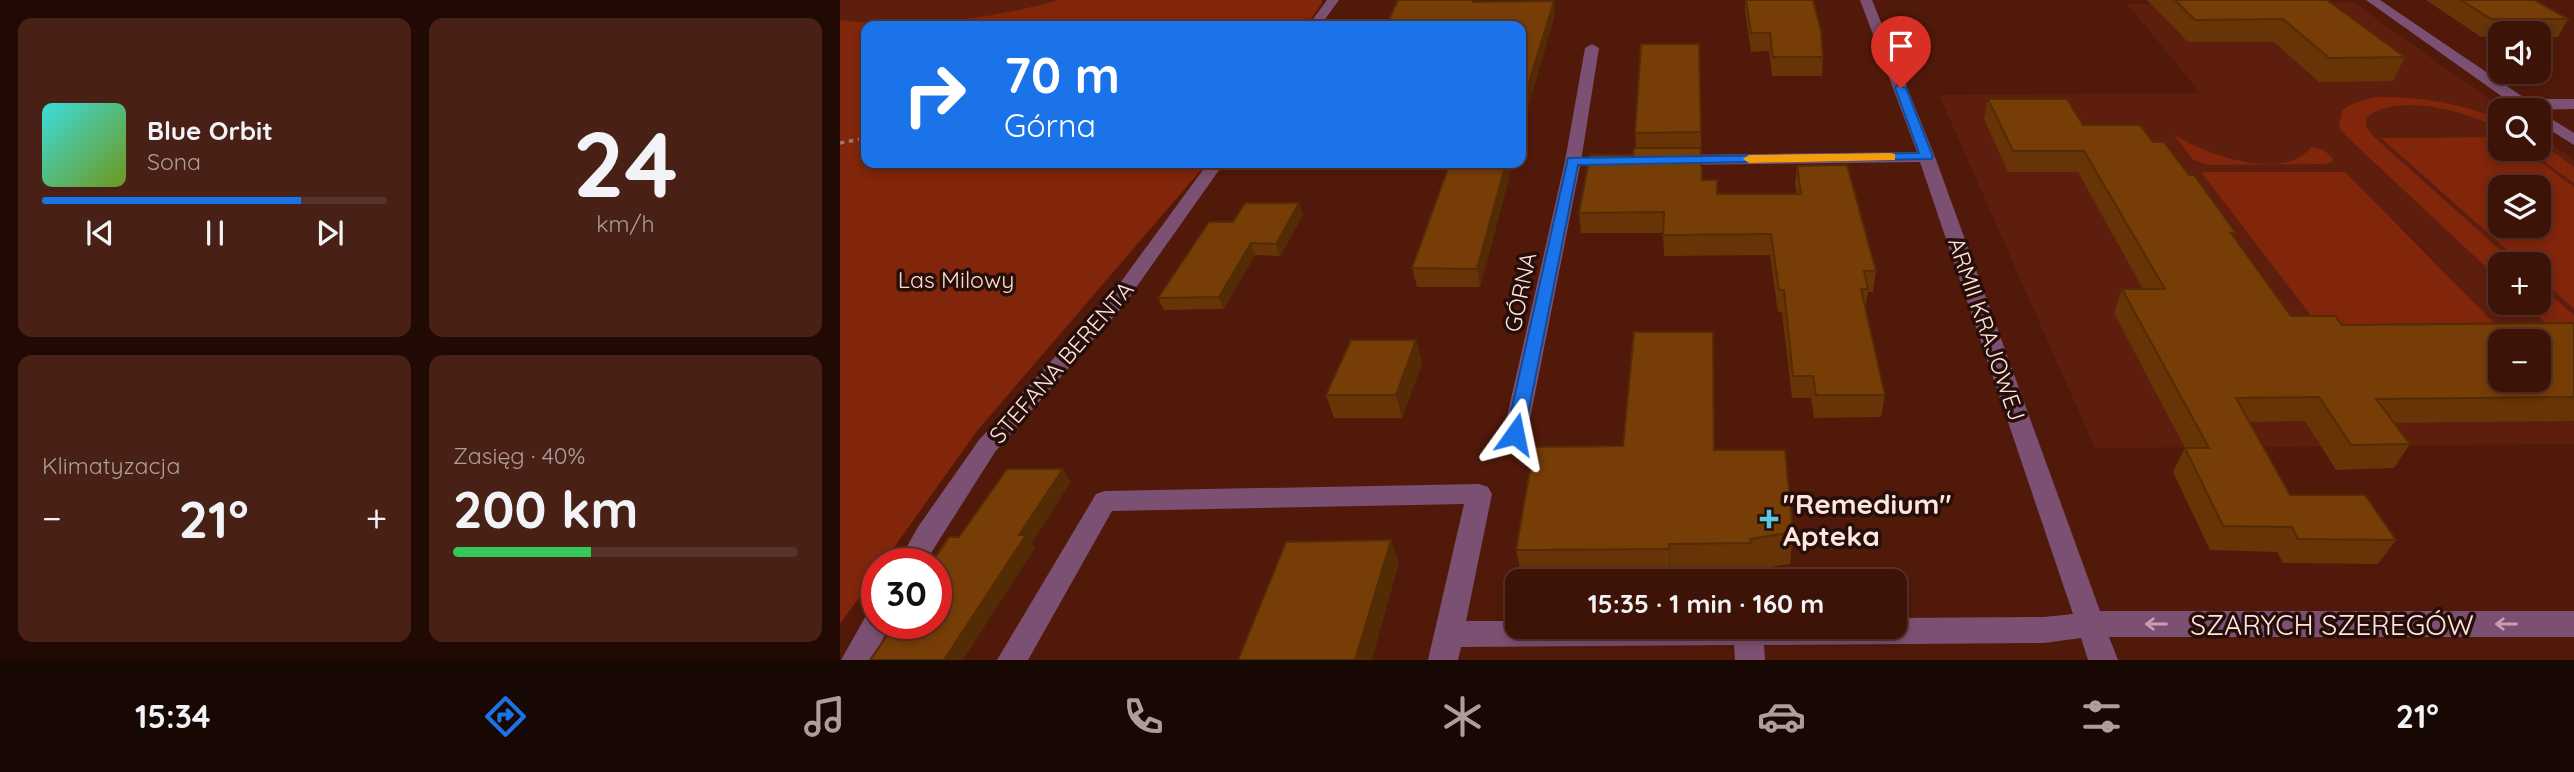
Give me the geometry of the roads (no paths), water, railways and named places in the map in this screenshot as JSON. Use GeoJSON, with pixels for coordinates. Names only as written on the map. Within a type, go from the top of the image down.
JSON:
{"type":"FeatureCollection","features":[{"type":"Feature","properties":{"kind":"street"},"geometry":{"type":"LineString","coordinates":[[1318,21],[1333,0]]}},
{"type":"Feature","properties":{"kind":"street","name":"ARMII KRAJOWEJ"},"geometry":{"type":"LineString","coordinates":[[1866,0],[1927,157],[2103,660]]}},
{"type":"Feature","properties":{"kind":"street"},"geometry":{"type":"LineString","coordinates":[[2372,0],[2514,98]]}},
{"type":"Feature","properties":{"kind":"street","name":"GÓRNA"},"geometry":{"type":"LineString","coordinates":[[1515,434],[1580,161],[1592,48]]}},
{"type":"Feature","properties":{"kind":"street"},"geometry":{"type":"LineString","coordinates":[[2551,105],[2574,104]]}},
{"type":"Feature","properties":{"kind":"street"},"geometry":{"type":"LineString","coordinates":[[2551,124],[2574,139]]}},
{"type":"Feature","properties":{"kind":"street"},"geometry":{"type":"LineString","coordinates":[[1654,160],[1927,157]]}},
{"type":"Feature","properties":{"kind":"street","name":"STEFANA BERENTA"},"geometry":{"type":"LineString","coordinates":[[919,548],[987,446],[1116,302],[1212,168]]}},
{"type":"Feature","properties":{"kind":"street"},"geometry":{"type":"LineString","coordinates":[[1012,660],[1105,501],[1479,494],[1446,647]]}},
{"type":"Feature","properties":{"kind":"street","name":"SZARYCH SZEREGÓW"},"geometry":{"type":"LineString","coordinates":[[1446,647],[1749,646],[2044,630],[2090,624],[2574,624]]}},
{"type":"Feature","properties":{"kind":"street"},"geometry":{"type":"LineString","coordinates":[[856,660],[868,639]]}},
{"type":"Feature","properties":{"kind":"place","name":"\"Remedium\" Apteka"},"geometry":{"type":"Point","coordinates":[1769,519]}},
{"type":"Feature","properties":{"kind":"park label","name":"Las Milowy"},"geometry":{"type":"Point","coordinates":[956,279]}}]}
